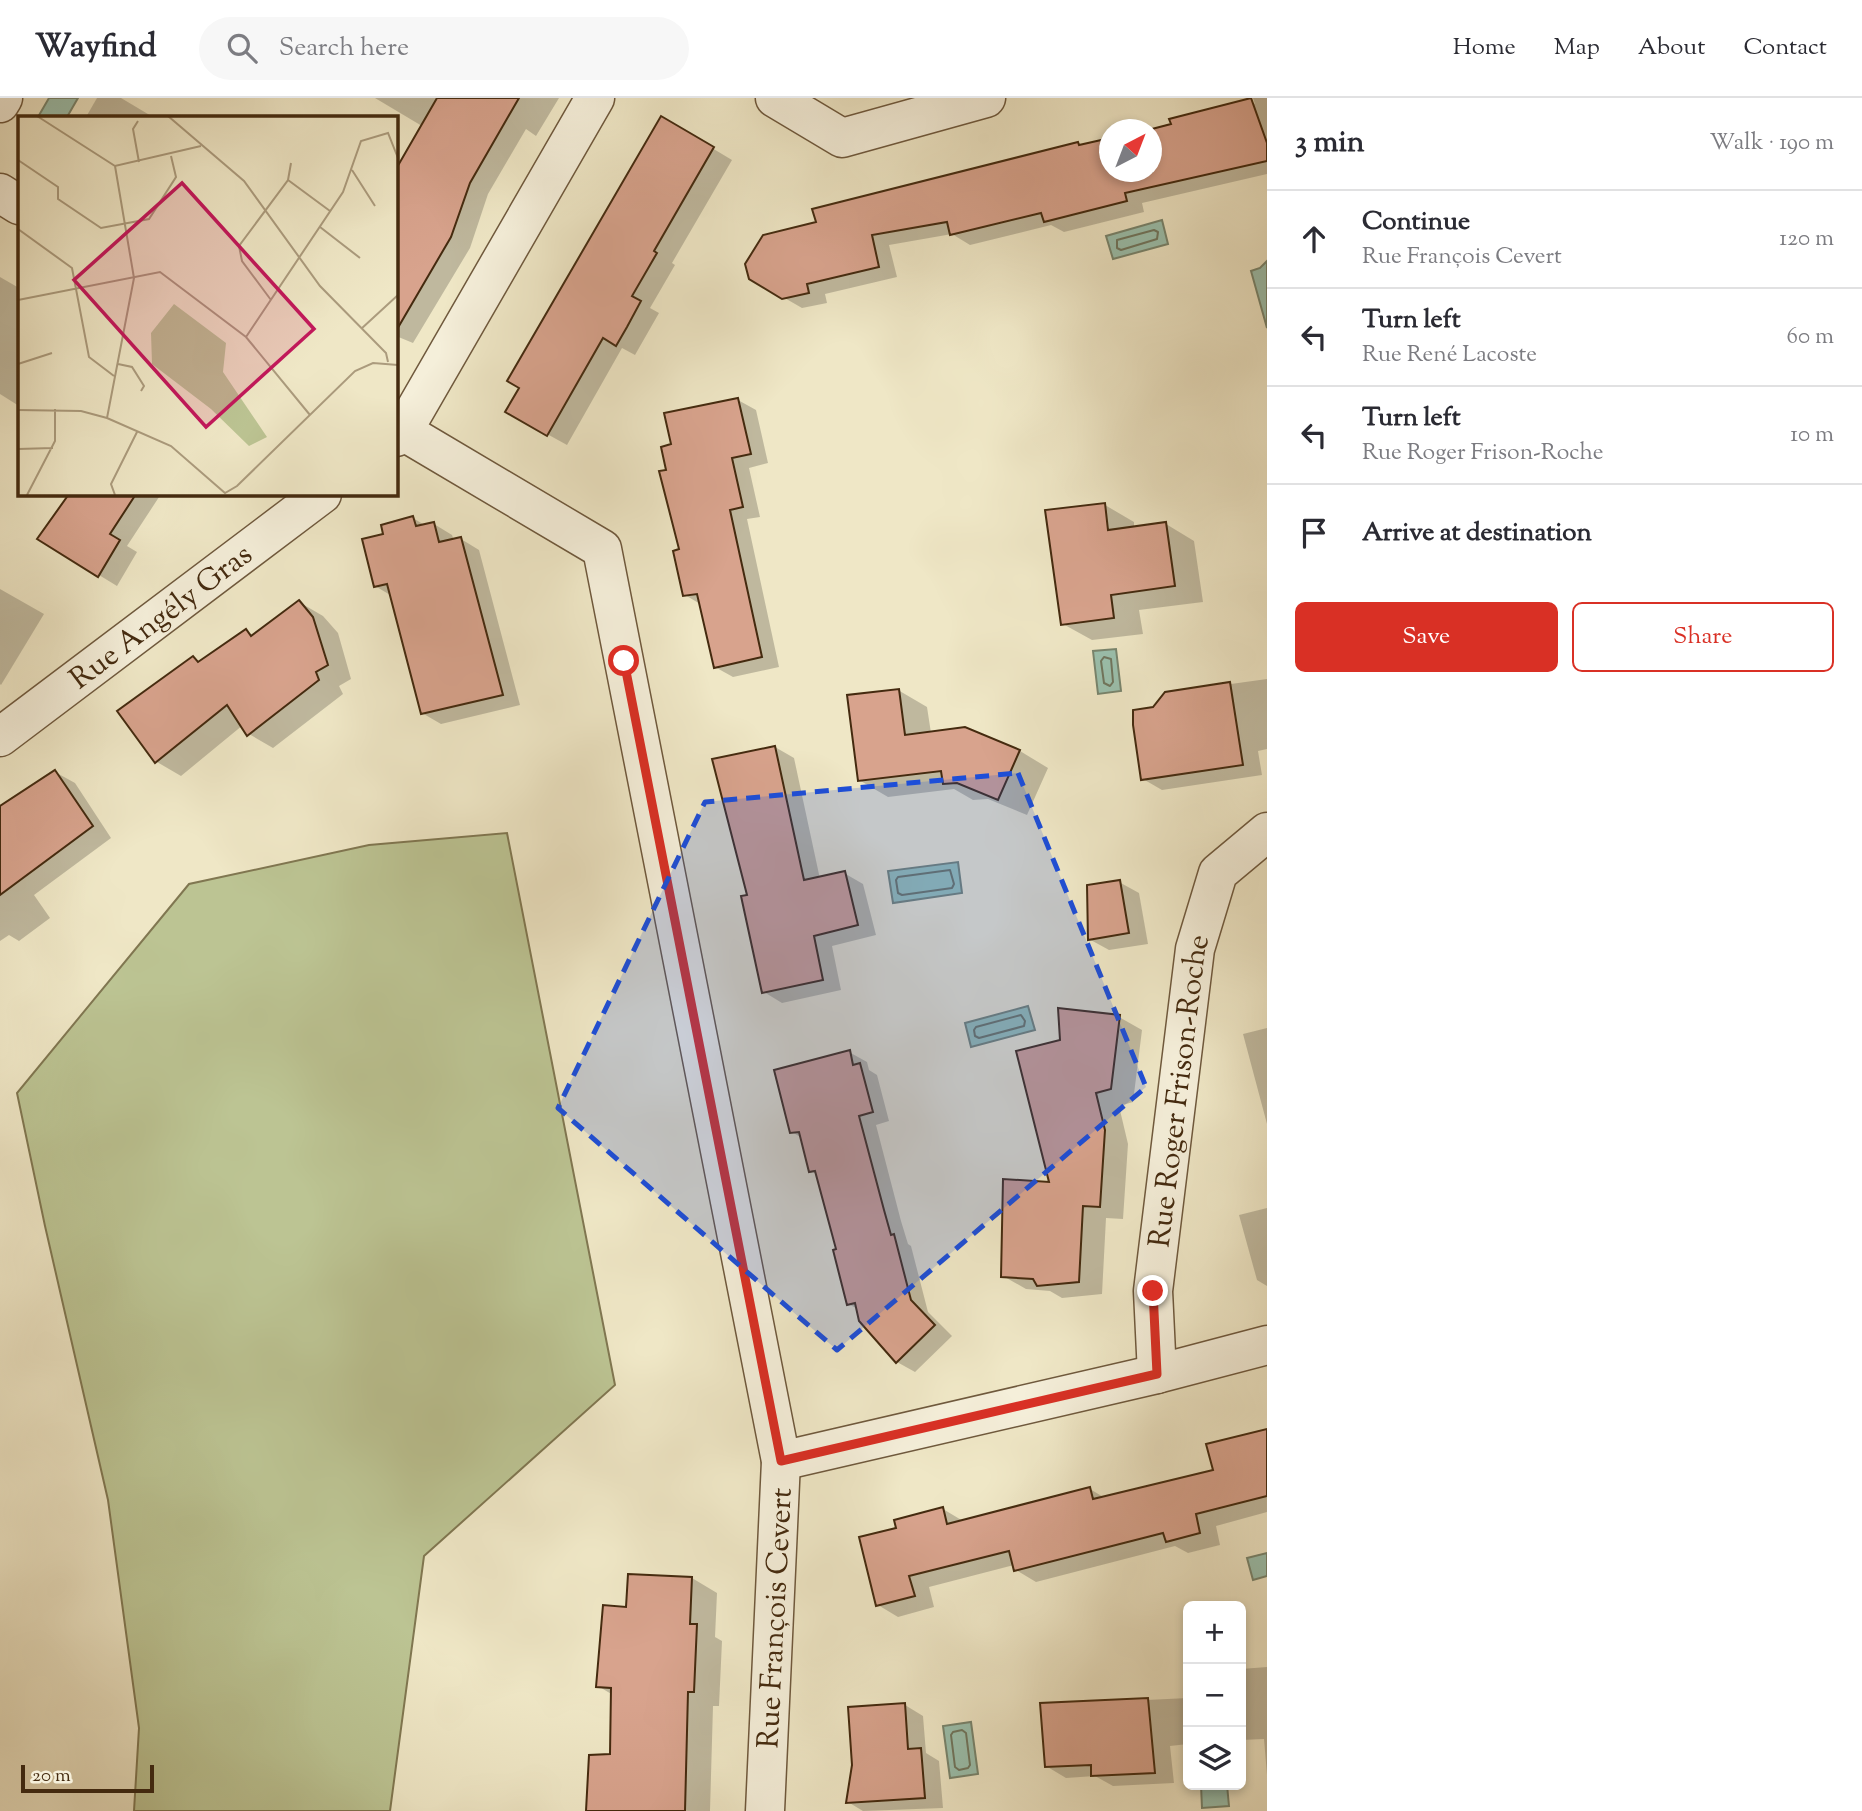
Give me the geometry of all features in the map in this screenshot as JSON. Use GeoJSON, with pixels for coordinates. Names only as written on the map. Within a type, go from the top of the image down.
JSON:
{"type":"FeatureCollection","features":[{"type":"Feature","properties":{"kind":"street"},"geometry":{"type":"LineString","coordinates":[[0,103],[3,98]]}},
{"type":"Feature","properties":{"kind":"street"},"geometry":{"type":"LineString","coordinates":[[398,432],[595,98]]}},
{"type":"Feature","properties":{"kind":"street"},"geometry":{"type":"LineString","coordinates":[[775,98],[842,138],[986,98]]}},
{"type":"Feature","properties":{"kind":"street"},"geometry":{"type":"LineString","coordinates":[[0,193],[18,204]]}},
{"type":"Feature","properties":{"kind":"street","name":"Rue François Cevert"},"geometry":{"type":"LineString","coordinates":[[398,432],[602,549],[781,1461],[765,1811]]}},
{"type":"Feature","properties":{"kind":"street","name":"Rue Angély Gras"},"geometry":{"type":"LineString","coordinates":[[0,737],[320,495]]}},
{"type":"Feature","properties":{"kind":"street","name":"Rue Roger Frison-Roche"},"geometry":{"type":"LineString","coordinates":[[1157,1374],[1153,1291],[1195,949],[1218,873],[1261,834],[1267,832]]}},
{"type":"Feature","properties":{"kind":"street"},"geometry":{"type":"LineString","coordinates":[[781,1461],[1157,1374],[1267,1345]]}},
{"type":"Feature","properties":{"kind":"highlighted area"},"geometry":{"type":"Polygon","coordinates":[[[1018,773],[1146,1087],[837,1350],[558,1108],[705,802],[1018,773]]]}},
{"type":"Feature","properties":{"kind":"shaded area"},"geometry":{"type":"Polygon","coordinates":[[[507,833],[615,1385],[424,1556],[390,1811],[134,1811],[139,1728],[108,1500],[17,1093],[189,884],[369,845],[507,833]]]}},
{"type":"Feature","properties":{"kind":"water"},"geometry":{"type":"Polygon","coordinates":[[[49,98],[78,98],[68,116],[39,116],[49,98]]]}},
{"type":"Feature","properties":{"kind":"water"},"geometry":{"type":"Polygon","coordinates":[[[1162,220],[1168,244],[1113,259],[1106,236],[1162,220]]]}},
{"type":"Feature","properties":{"kind":"water"},"geometry":{"type":"Polygon","coordinates":[[[1267,261],[1267,328],[1251,271],[1260,268],[1267,261]]]}},
{"type":"Feature","properties":{"kind":"water"},"geometry":{"type":"Polygon","coordinates":[[[1116,649],[1121,691],[1098,694],[1093,651],[1116,649]]]}},
{"type":"Feature","properties":{"kind":"water"},"geometry":{"type":"Polygon","coordinates":[[[958,862],[962,893],[893,903],[888,871],[958,862]]]}},
{"type":"Feature","properties":{"kind":"water"},"geometry":{"type":"Polygon","coordinates":[[[1028,1006],[1035,1030],[971,1047],[965,1023],[1028,1006]]]}},
{"type":"Feature","properties":{"kind":"water"},"geometry":{"type":"Polygon","coordinates":[[[1267,1553],[1267,1576],[1253,1580],[1247,1558],[1267,1553]]]}},
{"type":"Feature","properties":{"kind":"water"},"geometry":{"type":"Polygon","coordinates":[[[971,1722],[978,1774],[950,1778],[943,1726],[971,1722]]]}},
{"type":"Feature","properties":{"kind":"water"},"geometry":{"type":"Polygon","coordinates":[[[1201,1790],[1227,1790],[1229,1806],[1202,1808],[1201,1790]]]}},
{"type":"Feature","properties":{"kind":"building"},"geometry":{"type":"Polygon","coordinates":[[[437,98],[519,98],[470,183],[451,237],[397,329],[397,167],[437,98]]]}},
{"type":"Feature","properties":{"kind":"building"},"geometry":{"type":"Polygon","coordinates":[[[1251,98],[1267,143],[1267,161],[1125,193],[1127,201],[1044,222],[1041,213],[950,235],[947,222],[872,235],[879,267],[807,284],[809,293],[782,299],[749,279],[745,264],[763,235],[816,222],[812,209],[1078,142],[1079,145],[1099,140],[1099,182],[1162,182],[1162,126],[1171,124],[1169,119],[1251,98]]]}},
{"type":"Feature","properties":{"kind":"building"},"geometry":{"type":"Polygon","coordinates":[[[661,116],[714,147],[654,251],[657,253],[632,296],[641,301],[627,327],[616,346],[603,338],[547,436],[505,412],[519,388],[507,381],[661,116]]]}},
{"type":"Feature","properties":{"kind":"building"},"geometry":{"type":"Polygon","coordinates":[[[738,398],[751,454],[732,458],[743,507],[730,510],[762,657],[714,668],[697,594],[683,596],[673,551],[679,549],[659,471],[666,470],[661,447],[671,444],[664,413],[738,398]]]}},
{"type":"Feature","properties":{"kind":"building"},"geometry":{"type":"Polygon","coordinates":[[[68,495],[135,495],[110,534],[120,540],[98,577],[37,539],[68,495]]]}},
{"type":"Feature","properties":{"kind":"building"},"geometry":{"type":"Polygon","coordinates":[[[1105,503],[1108,530],[1166,522],[1175,586],[1111,595],[1114,618],[1061,625],[1045,510],[1105,503]]]}},
{"type":"Feature","properties":{"kind":"building"},"geometry":{"type":"Polygon","coordinates":[[[413,516],[416,526],[434,522],[439,542],[461,537],[503,695],[421,714],[387,584],[374,587],[362,539],[383,534],[381,525],[413,516]]]}},
{"type":"Feature","properties":{"kind":"building"},"geometry":{"type":"Polygon","coordinates":[[[299,600],[313,617],[328,665],[316,672],[319,680],[247,736],[227,705],[155,763],[117,711],[193,656],[198,662],[246,629],[251,636],[299,600]]]}},
{"type":"Feature","properties":{"kind":"building"},"geometry":{"type":"Polygon","coordinates":[[[1230,682],[1243,765],[1141,780],[1133,710],[1153,707],[1165,692],[1230,682]]]}},
{"type":"Feature","properties":{"kind":"building"},"geometry":{"type":"Polygon","coordinates":[[[899,689],[905,735],[965,727],[1020,750],[998,800],[957,783],[943,784],[941,771],[858,781],[847,695],[899,689]]]}},
{"type":"Feature","properties":{"kind":"building"},"geometry":{"type":"Polygon","coordinates":[[[775,746],[804,880],[845,871],[858,925],[814,936],[823,980],[762,993],[741,896],[747,895],[712,759],[775,746]]]}},
{"type":"Feature","properties":{"kind":"building"},"geometry":{"type":"Polygon","coordinates":[[[55,770],[93,826],[0,895],[0,806],[55,770]]]}},
{"type":"Feature","properties":{"kind":"building"},"geometry":{"type":"Polygon","coordinates":[[[1120,880],[1129,933],[1088,940],[1087,885],[1120,880]]]}},
{"type":"Feature","properties":{"kind":"building"},"geometry":{"type":"Polygon","coordinates":[[[1058,1008],[1120,1015],[1111,1089],[1096,1093],[1105,1130],[1100,1207],[1083,1206],[1079,1282],[1037,1286],[1033,1279],[1001,1277],[1003,1179],[1049,1182],[1016,1051],[1060,1040],[1058,1008]]]}},
{"type":"Feature","properties":{"kind":"building"},"geometry":{"type":"Polygon","coordinates":[[[850,1050],[853,1065],[860,1063],[873,1112],[859,1116],[911,1300],[935,1325],[896,1363],[859,1321],[855,1303],[847,1305],[833,1250],[836,1249],[815,1171],[809,1172],[799,1132],[790,1133],[774,1070],[850,1050]]]}},
{"type":"Feature","properties":{"kind":"building"},"geometry":{"type":"Polygon","coordinates":[[[1267,1429],[1267,1496],[1196,1514],[1200,1533],[1166,1542],[1163,1533],[1014,1571],[1009,1551],[909,1576],[915,1596],[876,1606],[859,1537],[896,1528],[894,1520],[943,1507],[947,1524],[1090,1487],[1093,1499],[1213,1470],[1206,1444],[1267,1429]]]}},
{"type":"Feature","properties":{"kind":"building"},"geometry":{"type":"Polygon","coordinates":[[[628,1574],[692,1577],[690,1624],[697,1624],[694,1692],[688,1692],[685,1811],[586,1811],[589,1755],[610,1754],[611,1688],[596,1687],[603,1605],[626,1607],[628,1574]]]}},
{"type":"Feature","properties":{"kind":"building"},"geometry":{"type":"Polygon","coordinates":[[[1148,1698],[1155,1773],[1091,1776],[1091,1765],[1045,1767],[1040,1703],[1148,1698]]]}},
{"type":"Feature","properties":{"kind":"building"},"geometry":{"type":"Polygon","coordinates":[[[905,1703],[908,1749],[921,1748],[925,1798],[846,1803],[852,1765],[848,1707],[905,1703]]]}},
{"type":"Feature","properties":{"kind":"route"},"geometry":{"type":"LineString","coordinates":[[624,661],[781,1461],[1157,1374],[1153,1291]]}}]}
